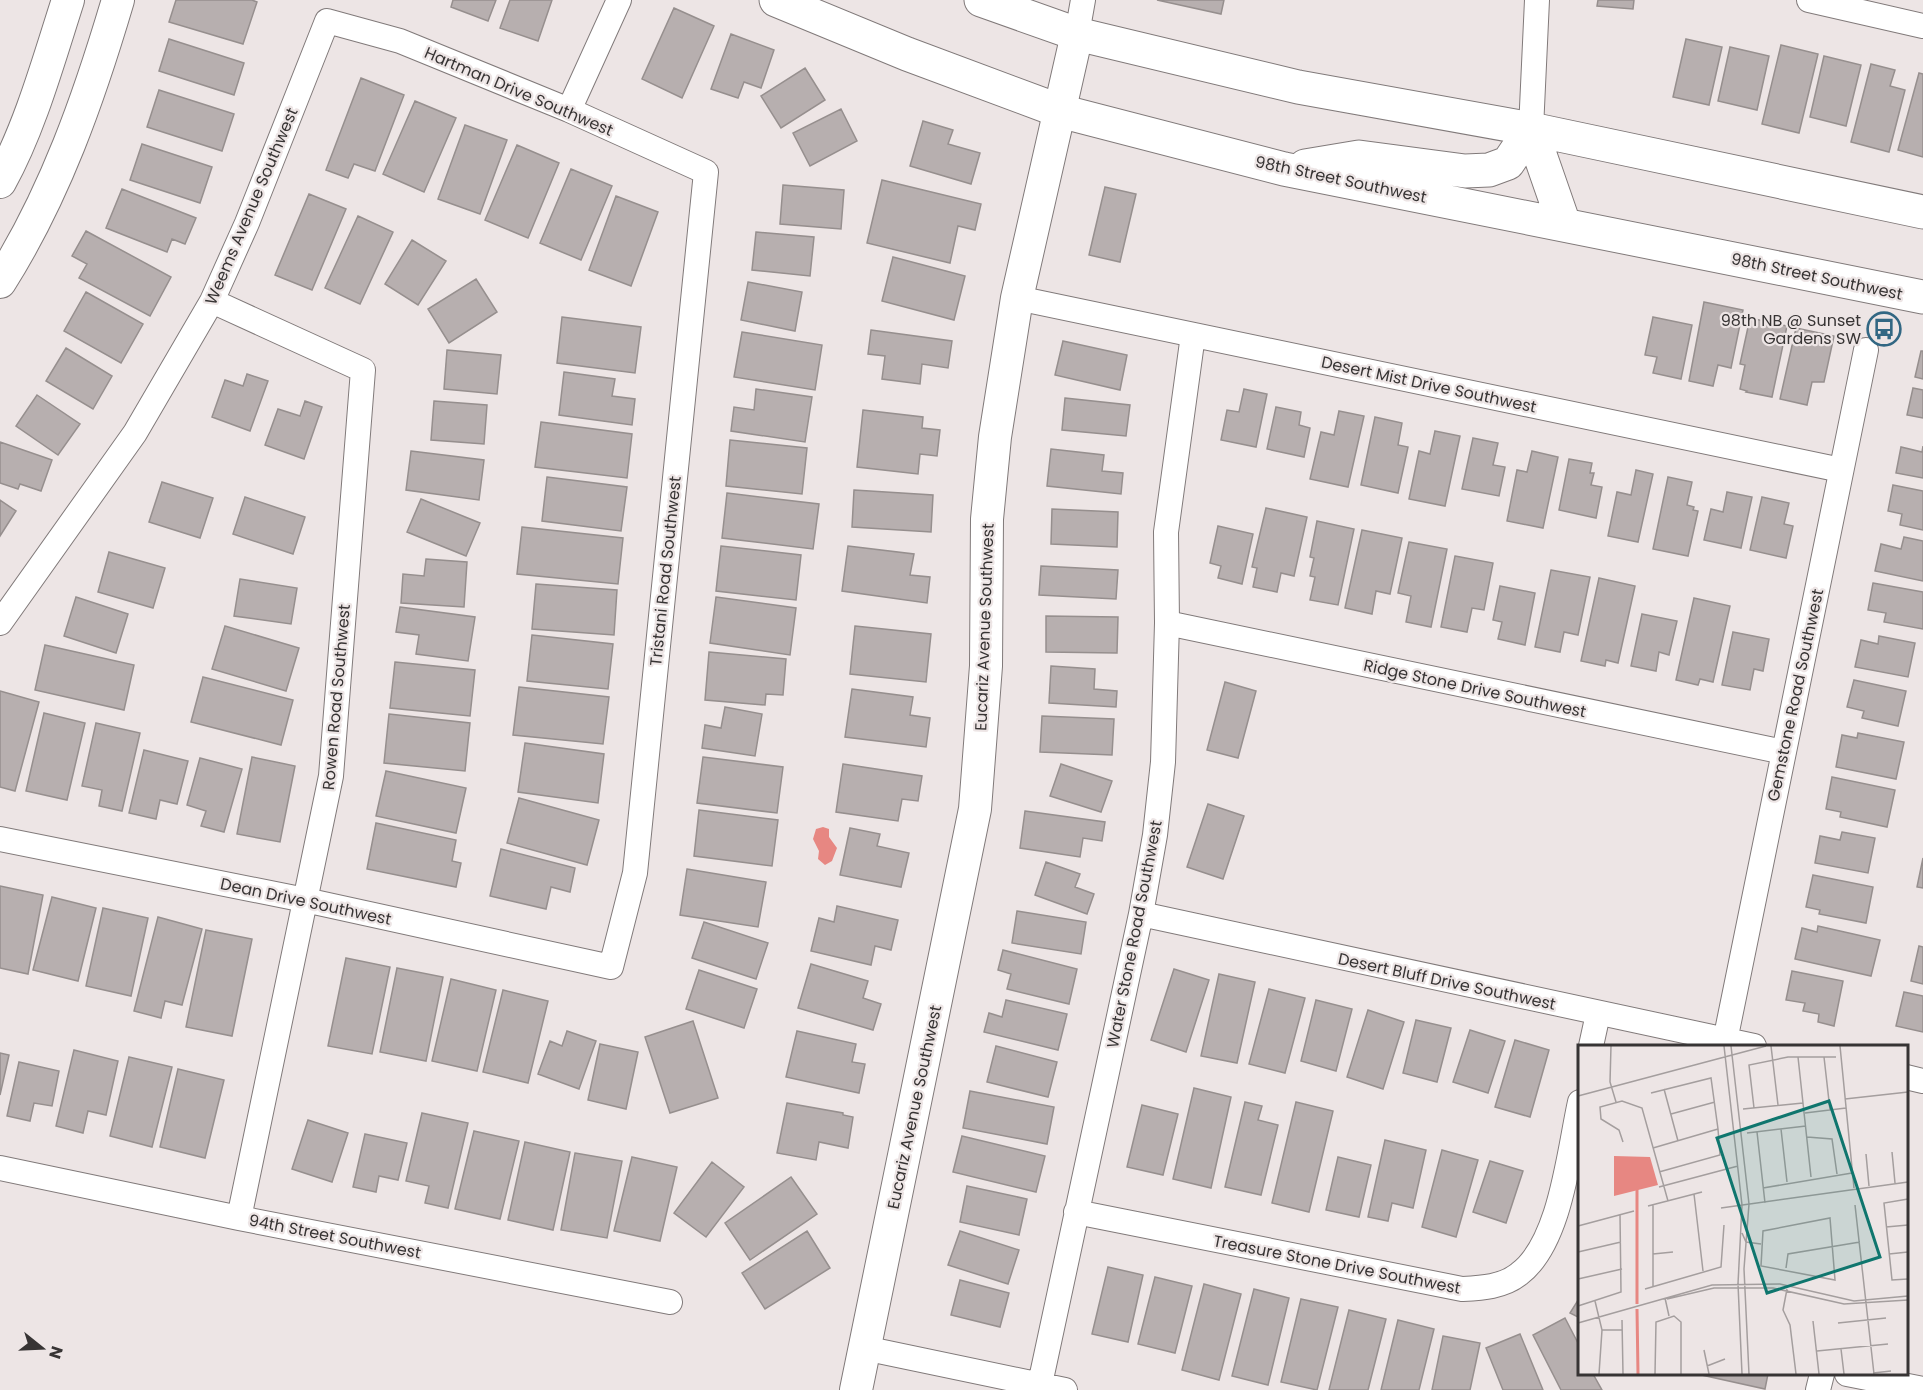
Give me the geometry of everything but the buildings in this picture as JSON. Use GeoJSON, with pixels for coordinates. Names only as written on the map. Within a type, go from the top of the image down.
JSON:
{"type":"FeatureCollection","features":[{"type":"Feature","properties":{"kind":"main road","name":"98th Street Southwest"},"geometry":{"type":"LineString","coordinates":[[776,0],[907,54],[1060,111],[1284,169],[1923,297]]}},
{"type":"Feature","properties":{"kind":"main road"},"geometry":{"type":"LineString","coordinates":[[981,0],[1077,34],[1298,87],[1531,129],[1923,212]]}},
{"type":"Feature","properties":{"kind":"main road"},"geometry":{"type":"LineString","coordinates":[[1284,169],[1359,157],[1465,171],[1489,170],[1508,163],[1531,129]]}},
{"type":"Feature","properties":{"kind":"main road"},"geometry":{"type":"LineString","coordinates":[[1531,129],[1564,224]]}},
{"type":"Feature","properties":{"kind":"street"},"geometry":{"type":"LineString","coordinates":[[0,182],[11,163],[43,78],[68,0]]}},
{"type":"Feature","properties":{"kind":"street"},"geometry":{"type":"LineString","coordinates":[[0,282],[9,249],[58,173],[99,65],[118,0]]}},
{"type":"Feature","properties":{"kind":"street"},"geometry":{"type":"LineString","coordinates":[[568,110],[619,0]]}},
{"type":"Feature","properties":{"kind":"street"},"geometry":{"type":"LineString","coordinates":[[1077,34],[1083,0]]}},
{"type":"Feature","properties":{"kind":"street"},"geometry":{"type":"LineString","coordinates":[[1531,129],[1537,0]]}},
{"type":"Feature","properties":{"kind":"street"},"geometry":{"type":"LineString","coordinates":[[1809,0],[1923,26]]}},
{"type":"Feature","properties":{"kind":"street","name":"Hartman Drive Southwest"},"geometry":{"type":"LineString","coordinates":[[327,21],[400,41],[568,110],[706,172]]}},
{"type":"Feature","properties":{"kind":"street","name":"Weems Avenue Southwest"},"geometry":{"type":"LineString","coordinates":[[0,623],[135,433],[212,301],[247,223],[327,21]]}},
{"type":"Feature","properties":{"kind":"street","name":"Eucariz Avenue Southwest"},"geometry":{"type":"LineString","coordinates":[[856,1390],[975,809],[986,666],[987,519],[995,437],[1017,298],[1077,34]]}},
{"type":"Feature","properties":{"kind":"street","name":"Tristani Road Southwest"},"geometry":{"type":"LineString","coordinates":[[611,967],[634,873],[706,172]]}},
{"type":"Feature","properties":{"kind":"street","name":"Desert Mist Drive Southwest"},"geometry":{"type":"LineString","coordinates":[[1017,298],[1842,470]]}},
{"type":"Feature","properties":{"kind":"street","name":"Rowen Road Southwest"},"geometry":{"type":"LineString","coordinates":[[212,301],[363,370],[331,776],[239,1218]]}},
{"type":"Feature","properties":{"kind":"street","name":"Water Stone Road Southwest"},"geometry":{"type":"LineString","coordinates":[[1040,1384],[1141,914],[1155,835],[1163,762],[1167,623],[1166,532],[1193,335]]}},
{"type":"Feature","properties":{"kind":"street","name":"Gemstone Road Southwest"},"geometry":{"type":"LineString","coordinates":[[1725,1041],[1866,350]]}},
{"type":"Feature","properties":{"kind":"street","name":"Ridge Stone Drive Southwest"},"geometry":{"type":"LineString","coordinates":[[1167,623],[1784,752]]}},
{"type":"Feature","properties":{"kind":"street","name":"Dean Drive Southwest"},"geometry":{"type":"LineString","coordinates":[[0,839],[305,900],[611,967]]}},
{"type":"Feature","properties":{"kind":"street","name":"Desert Bluff Drive Southwest"},"geometry":{"type":"LineString","coordinates":[[1141,914],[1744,1045]]}},
{"type":"Feature","properties":{"kind":"street"},"geometry":{"type":"LineString","coordinates":[[1591,1045],[1598,1014]]}},
{"type":"Feature","properties":{"kind":"street"},"geometry":{"type":"LineString","coordinates":[[1908,1077],[1923,1081]]}},
{"type":"Feature","properties":{"kind":"street","name":"Treasure Stone Drive Southwest"},"geometry":{"type":"LineString","coordinates":[[1076,1212],[1462,1289],[1491,1287],[1519,1275],[1540,1252],[1555,1219],[1578,1111]]}},
{"type":"Feature","properties":{"kind":"street","name":"94th Street Southwest"},"geometry":{"type":"LineString","coordinates":[[0,1168],[239,1218],[670,1302]]}},
{"type":"Feature","properties":{"kind":"street"},"geometry":{"type":"LineString","coordinates":[[864,1348],[1065,1390]]}},
{"type":"Feature","properties":{"kind":"street"},"geometry":{"type":"LineString","coordinates":[[1818,1390],[1822,1375]]}},
{"type":"Feature","properties":{"kind":"street"},"geometry":{"type":"LineString","coordinates":[[1852,1375],[1923,1389]]}},
{"type":"Feature","properties":{"kind":"shaded area"},"geometry":{"type":"Polygon","coordinates":[[[823,827],[829,829],[829,837],[837,848],[832,861],[825,865],[818,859],[819,851],[813,839],[816,829],[823,827]]]}},
{"type":"Feature","properties":{"kind":"place","name":"98th NB @ Sunset Gardens SW"},"geometry":{"type":"Point","coordinates":[1884,329]}}]}
